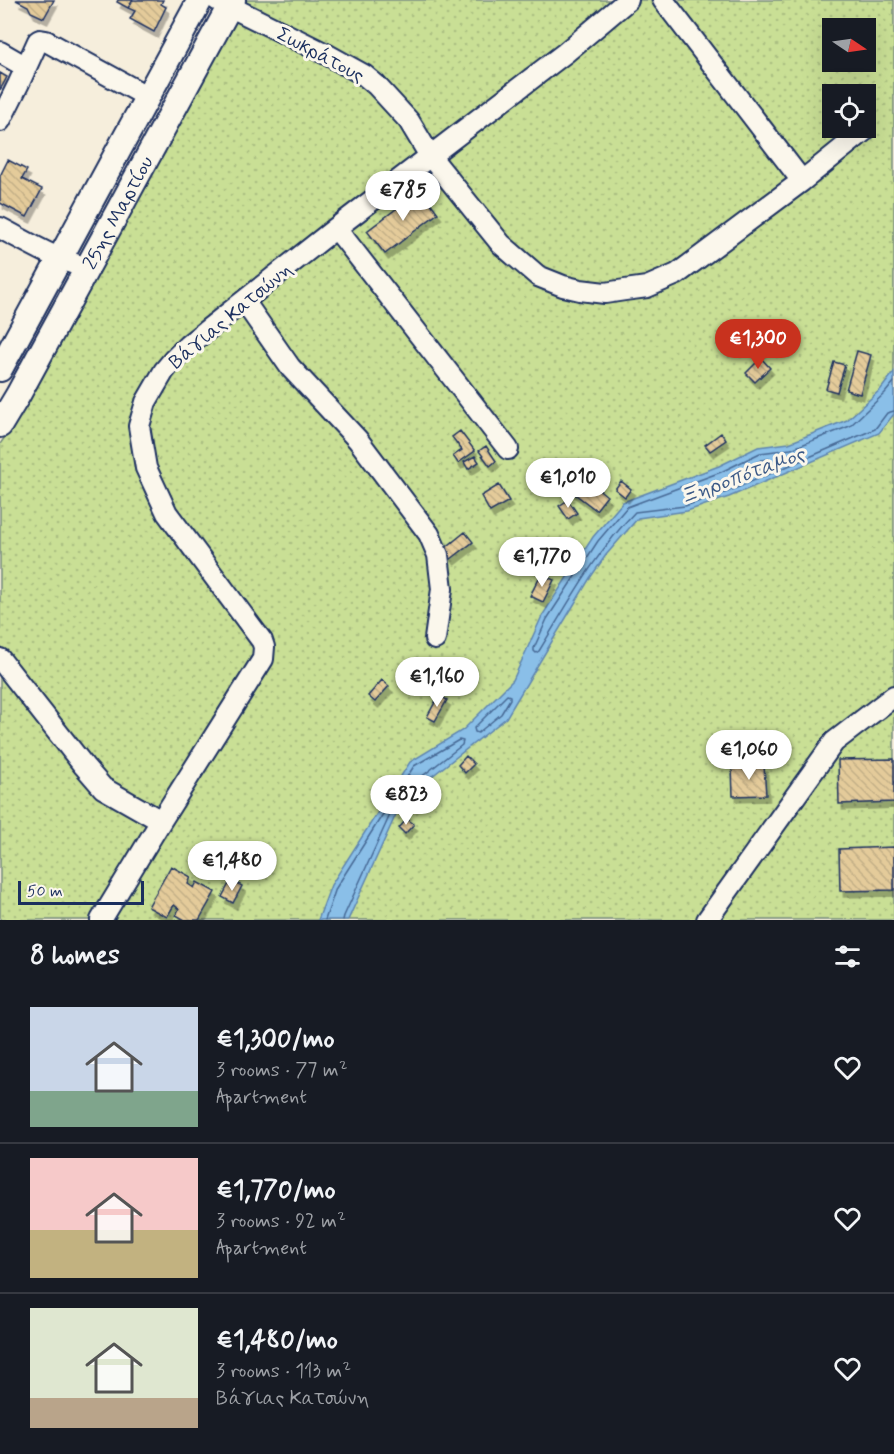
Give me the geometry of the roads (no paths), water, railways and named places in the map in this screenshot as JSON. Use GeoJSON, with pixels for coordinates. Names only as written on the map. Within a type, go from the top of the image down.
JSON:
{"type":"FeatureCollection","features":[{"type":"Feature","properties":{"kind":"street","name":"25ης Μαρτίου"},"geometry":{"type":"LineString","coordinates":[[0,369],[200,0]]}},
{"type":"Feature","properties":{"kind":"street","name":"Βάγιας Κατσώνη"},"geometry":{"type":"LineString","coordinates":[[101,920],[263,659],[264,647],[255,630],[166,513],[146,468],[139,426],[146,402],[164,371],[188,345],[336,228],[565,53],[628,0]]}},
{"type":"Feature","properties":{"kind":"street"},"geometry":{"type":"LineString","coordinates":[[663,0],[802,182]]}},
{"type":"Feature","properties":{"kind":"street","name":"25ης Μαρτίου"},"geometry":{"type":"LineString","coordinates":[[0,425],[88,268],[227,2]]}},
{"type":"Feature","properties":{"kind":"street","name":"Σωκράτους"},"geometry":{"type":"LineString","coordinates":[[227,2],[364,75],[376,85],[409,121],[430,156],[501,244],[532,272],[543,279],[563,286],[604,293],[647,286],[677,273],[802,182],[855,138]]}},
{"type":"Feature","properties":{"kind":"street"},"geometry":{"type":"LineString","coordinates":[[0,121],[40,40],[148,97]]}},
{"type":"Feature","properties":{"kind":"street"},"geometry":{"type":"LineString","coordinates":[[0,52],[26,67]]}},
{"type":"Feature","properties":{"kind":"street"},"geometry":{"type":"LineString","coordinates":[[0,228],[59,259],[88,268]]}},
{"type":"Feature","properties":{"kind":"street"},"geometry":{"type":"LineString","coordinates":[[336,228],[508,449]]}},
{"type":"Feature","properties":{"kind":"street"},"geometry":{"type":"LineString","coordinates":[[244,301],[290,367],[358,440],[429,534],[438,555],[442,590],[435,639]]}},
{"type":"Feature","properties":{"kind":"street"},"geometry":{"type":"LineString","coordinates":[[0,659],[103,788],[161,821]]}},
{"type":"Feature","properties":{"kind":"street"},"geometry":{"type":"LineString","coordinates":[[707,920],[834,742],[894,696]]}},
{"type":"Feature","properties":{"kind":"water","name":"Ξηροπόταμος"},"geometry":{"type":"Polygon","coordinates":[[[894,372],[894,414],[879,433],[729,497],[687,511],[638,518],[606,555],[590,578],[506,718],[403,799],[348,920],[318,920],[331,885],[410,762],[463,730],[513,680],[542,616],[593,537],[623,502],[719,466],[758,447],[789,443],[847,420],[881,389],[894,372]]]}}]}
